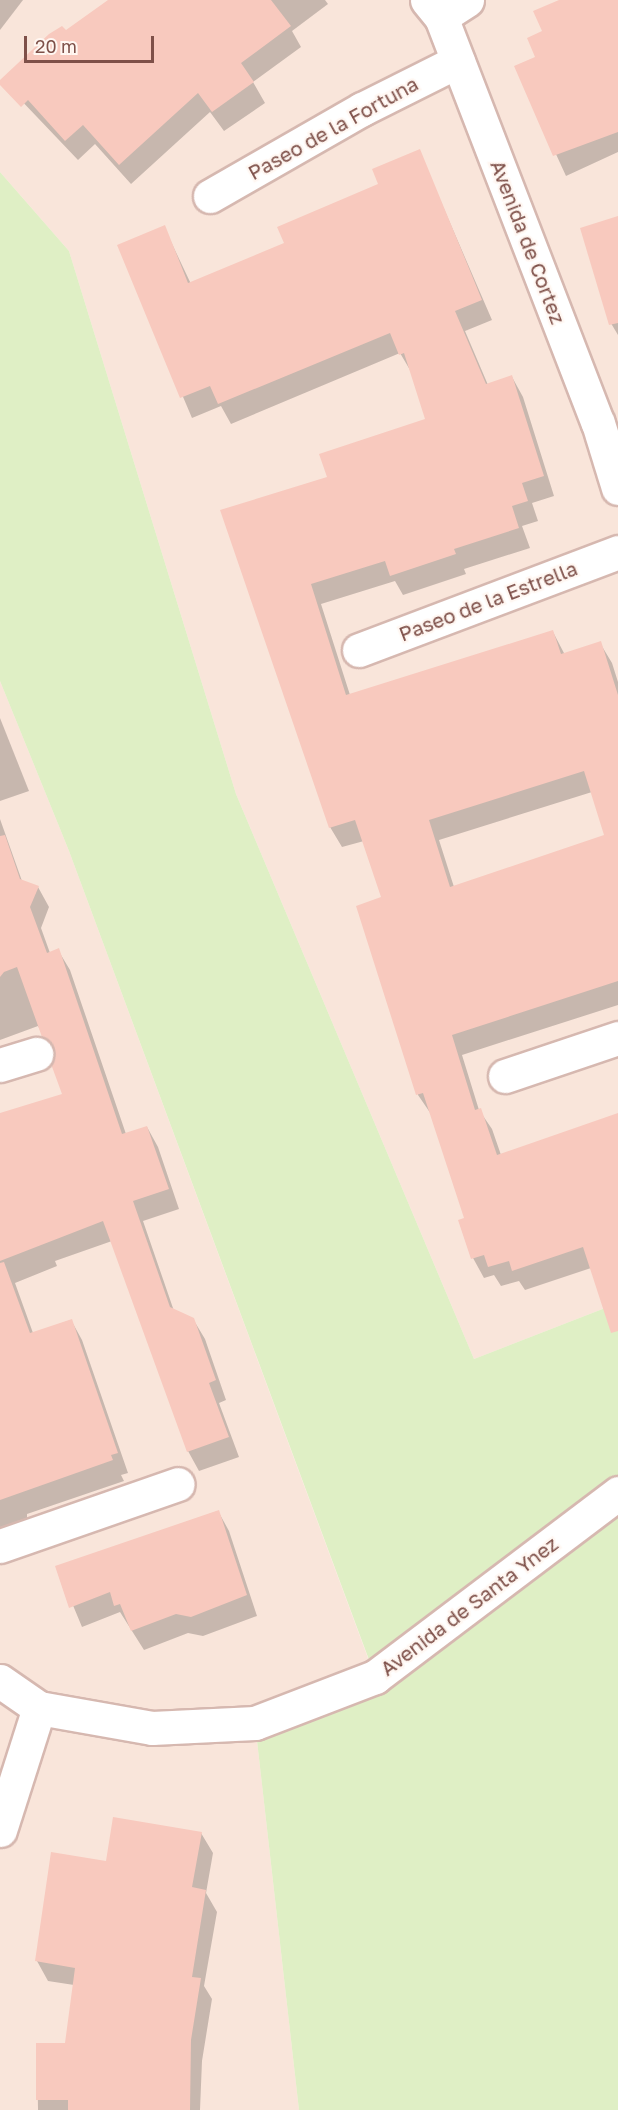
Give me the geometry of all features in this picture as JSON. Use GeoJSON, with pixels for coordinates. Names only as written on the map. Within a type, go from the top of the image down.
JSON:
{"type":"FeatureCollection","features":[{"type":"Feature","properties":{"kind":"street","name":"Avenida de Cortez"},"geometry":{"type":"LineString","coordinates":[[445,6],[458,61],[608,420],[618,488]]}},
{"type":"Feature","properties":{"kind":"street","name":"Paseo de la Fortuna"},"geometry":{"type":"LineString","coordinates":[[210,196],[362,109],[458,61]]}},
{"type":"Feature","properties":{"kind":"street","name":"Paseo de la Estrella"},"geometry":{"type":"LineString","coordinates":[[359,650],[618,552]]}},
{"type":"Feature","properties":{"kind":"street"},"geometry":{"type":"LineString","coordinates":[[505,1076],[618,1038]]}},
{"type":"Feature","properties":{"kind":"street"},"geometry":{"type":"LineString","coordinates":[[0,1065],[36,1054]]}},
{"type":"Feature","properties":{"kind":"street"},"geometry":{"type":"LineString","coordinates":[[0,1546],[178,1484]]}},
{"type":"Feature","properties":{"kind":"street","name":"Avenida de Santa Ynez"},"geometry":{"type":"LineString","coordinates":[[0,1681],[39,1708],[152,1728],[255,1723],[375,1677],[618,1493]]}},
{"type":"Feature","properties":{"kind":"street"},"geometry":{"type":"LineString","coordinates":[[0,1830],[39,1708]]}},
{"type":"Feature","properties":{"kind":"shaded area"},"geometry":{"type":"Polygon","coordinates":[[[0,0],[618,0],[618,1303],[474,1359],[236,794],[69,251],[0,172],[0,0]]]}},
{"type":"Feature","properties":{"kind":"shaded area"},"geometry":{"type":"Polygon","coordinates":[[[0,681],[69,851],[375,1677],[255,1723],[299,2110],[0,2110],[0,681]]]}},
{"type":"Feature","properties":{"kind":"green space"},"geometry":{"type":"Polygon","coordinates":[[[0,172],[69,251],[236,794],[474,1359],[618,1303],[618,2110],[299,2110],[255,1723],[375,1676],[69,851],[0,681],[0,172]]]}},
{"type":"Feature","properties":{"kind":"building"},"geometry":{"type":"Polygon","coordinates":[[[108,0],[271,0],[291,26],[241,63],[254,82],[212,112],[198,93],[119,165],[83,125],[65,141],[28,100],[21,107],[0,85],[0,80],[49,34],[62,26],[66,30],[108,0]]]}},
{"type":"Feature","properties":{"kind":"building"},"geometry":{"type":"Polygon","coordinates":[[[559,0],[618,0],[618,132],[553,156],[514,66],[535,57],[527,38],[542,31],[533,11],[559,0]]]}},
{"type":"Feature","properties":{"kind":"building"},"geometry":{"type":"Polygon","coordinates":[[[420,149],[482,300],[455,311],[486,384],[512,375],[544,476],[522,483],[528,501],[512,506],[519,528],[454,549],[456,554],[390,576],[385,561],[311,584],[346,695],[553,630],[561,654],[601,641],[618,695],[618,981],[452,1035],[475,1110],[481,1108],[497,1155],[618,1113],[618,1331],[611,1333],[583,1247],[512,1271],[509,1261],[488,1267],[484,1255],[471,1259],[458,1220],[464,1218],[423,1093],[416,1095],[356,906],[381,897],[355,820],[329,828],[220,510],[327,477],[319,454],[425,419],[404,353],[399,355],[390,333],[218,404],[210,386],[180,398],[117,245],[165,225],[188,283],[284,243],[277,227],[378,184],[372,169],[420,149]],[[584,771],[429,820],[450,887],[604,835],[584,771]]]}},
{"type":"Feature","properties":{"kind":"building"},"geometry":{"type":"Polygon","coordinates":[[[618,216],[618,323],[609,325],[580,228],[618,216]]]}},
{"type":"Feature","properties":{"kind":"building"},"geometry":{"type":"Polygon","coordinates":[[[5,835],[20,879],[39,886],[30,907],[47,953],[59,948],[122,1134],[147,1126],[169,1189],[133,1201],[170,1307],[194,1318],[216,1380],[209,1383],[229,1437],[187,1452],[103,1221],[0,1261],[0,1113],[62,1094],[51,1064],[54,1048],[42,1037],[17,967],[4,972],[0,977],[0,836],[5,835]]]}},
{"type":"Feature","properties":{"kind":"building"},"geometry":{"type":"Polygon","coordinates":[[[4,1262],[30,1333],[72,1319],[118,1453],[111,1455],[113,1460],[0,1500],[0,1263],[4,1262]]]}},
{"type":"Feature","properties":{"kind":"building"},"geometry":{"type":"Polygon","coordinates":[[[219,1510],[247,1595],[191,1617],[176,1614],[131,1631],[120,1604],[114,1606],[110,1592],[69,1608],[55,1566],[219,1510]]]}},
{"type":"Feature","properties":{"kind":"building"},"geometry":{"type":"Polygon","coordinates":[[[113,1817],[202,1832],[192,1887],[206,1890],[192,1977],[201,1978],[191,2040],[190,2110],[68,2110],[68,2100],[36,2100],[36,2043],[65,2043],[75,1968],[35,1961],[51,1852],[106,1861],[113,1817]]]}}]}
